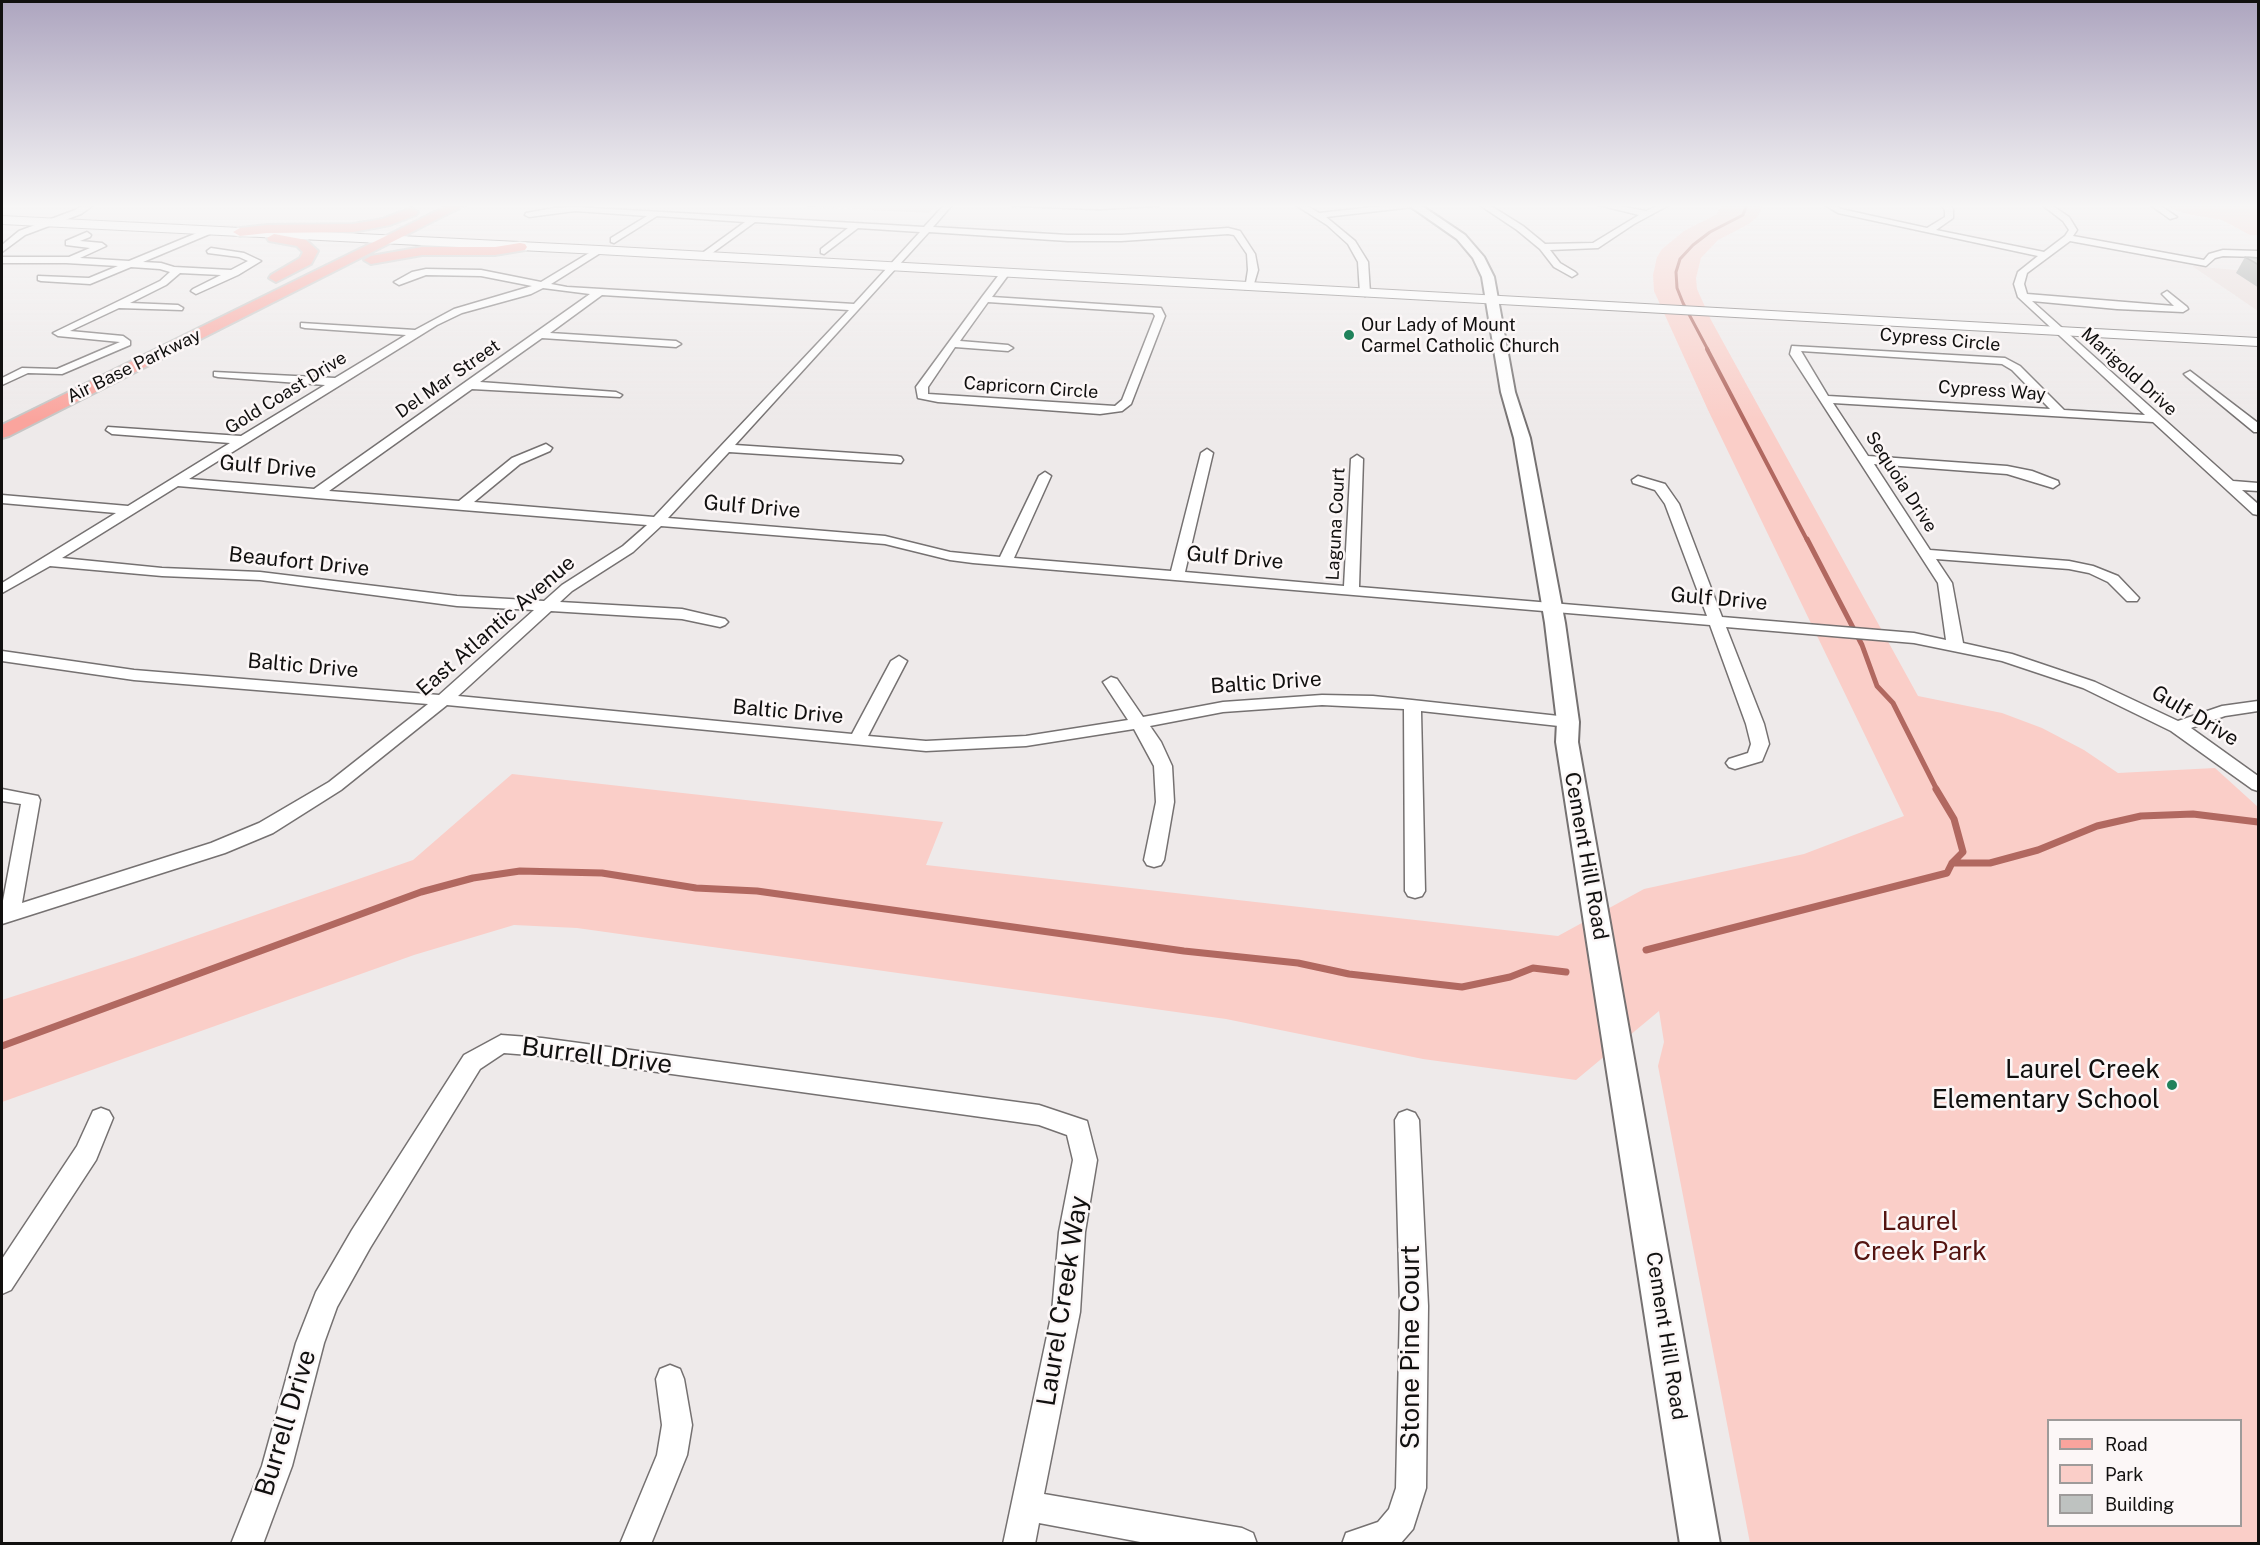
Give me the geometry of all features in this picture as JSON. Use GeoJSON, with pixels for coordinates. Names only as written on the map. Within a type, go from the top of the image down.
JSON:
{"type":"FeatureCollection","features":[{"type":"Feature","properties":{"kind":"main road"},"geometry":{"type":"LineString","coordinates":[[225,309],[259,293],[284,276]]}},
{"type":"Feature","properties":{"kind":"main road","name":"Air Base Parkway"},"geometry":{"type":"LineString","coordinates":[[2,419],[291,276]]}},
{"type":"Feature","properties":{"kind":"main road","name":"Air Base Parkway"},"geometry":{"type":"LineString","coordinates":[[2,432],[259,293],[300,276]]}},
{"type":"Feature","properties":{"kind":"main road"},"geometry":{"type":"LineString","coordinates":[[259,293],[312,285],[332,276]]}},
{"type":"Feature","properties":{"kind":"main road"},"geometry":{"type":"LineString","coordinates":[[1043,276],[2259,342]]}},
{"type":"Feature","properties":{"kind":"street"},"geometry":{"type":"LineString","coordinates":[[41,278],[90,281],[101,276]]}},
{"type":"Feature","properties":{"kind":"street"},"geometry":{"type":"LineString","coordinates":[[2,382],[26,370],[58,372],[126,343],[123,339],[58,333],[163,284],[172,276]]}},
{"type":"Feature","properties":{"kind":"street"},"geometry":{"type":"LineString","coordinates":[[196,291],[228,276]]}},
{"type":"Feature","properties":{"kind":"street"},"geometry":{"type":"LineString","coordinates":[[399,282],[411,276]]}},
{"type":"Feature","properties":{"kind":"street"},"geometry":{"type":"LineString","coordinates":[[499,276],[542,286],[600,292],[856,307]]}},
{"type":"Feature","properties":{"kind":"street","name":"Gold Coast Drive"},"geometry":{"type":"LineString","coordinates":[[2,589],[418,333],[458,311],[511,297],[542,286],[558,276]]}},
{"type":"Feature","properties":{"kind":"street","name":"East Atlantic Avenue"},"geometry":{"type":"LineString","coordinates":[[6,916],[218,848],[266,828],[335,786],[444,700],[546,606],[583,576],[628,549],[657,521],[885,276]]}},
{"type":"Feature","properties":{"kind":"street","name":"Capricorn Circle"},"geometry":{"type":"LineString","coordinates":[[985,299],[1157,310],[1160,316],[1126,402],[1118,409],[1089,409],[922,396],[922,387],[985,299],[1002,276]]}},
{"type":"Feature","properties":{"kind":"street"},"geometry":{"type":"LineString","coordinates":[[1248,287],[1251,276]]}},
{"type":"Feature","properties":{"kind":"street"},"geometry":{"type":"LineString","coordinates":[[1365,293],[1366,276]]}},
{"type":"Feature","properties":{"kind":"street","name":"Cement Hill Road"},"geometry":{"type":"LineString","coordinates":[[1488,276],[1508,392],[1522,438],[1552,608],[1568,722],[1567,742],[1700,1544]]}},
{"type":"Feature","properties":{"kind":"street"},"geometry":{"type":"LineString","coordinates":[[2021,276],[2020,290],[2023,297],[2117,306],[2183,309],[2167,294]]}},
{"type":"Feature","properties":{"kind":"street","name":"Del Mar Street"},"geometry":{"type":"LineString","coordinates":[[316,494],[600,292]]}},
{"type":"Feature","properties":{"kind":"street","name":"Marigold Drive"},"geometry":{"type":"LineString","coordinates":[[2023,297],[2259,511]]}},
{"type":"Feature","properties":{"kind":"street"},"geometry":{"type":"LineString","coordinates":[[116,305],[178,308]]}},
{"type":"Feature","properties":{"kind":"street"},"geometry":{"type":"LineString","coordinates":[[305,326],[418,333]]}},
{"type":"Feature","properties":{"kind":"street"},"geometry":{"type":"LineString","coordinates":[[540,335],[676,344]]}},
{"type":"Feature","properties":{"kind":"street"},"geometry":{"type":"LineString","coordinates":[[952,345],[1008,348]]}},
{"type":"Feature","properties":{"kind":"street","name":"Sequoia Drive"},"geometry":{"type":"LineString","coordinates":[[1796,348],[1795,354],[1946,583],[1955,645]]}},
{"type":"Feature","properties":{"kind":"street","name":"Cypress Circle"},"geometry":{"type":"LineString","coordinates":[[1796,348],[2005,361],[2016,368],[2060,413]]}},
{"type":"Feature","properties":{"kind":"street"},"geometry":{"type":"LineString","coordinates":[[218,374],[338,381]]}},
{"type":"Feature","properties":{"kind":"street"},"geometry":{"type":"LineString","coordinates":[[2190,374],[2259,429]]}},
{"type":"Feature","properties":{"kind":"street"},"geometry":{"type":"LineString","coordinates":[[469,385],[616,395]]}},
{"type":"Feature","properties":{"kind":"street","name":"Cypress Way"},"geometry":{"type":"LineString","coordinates":[[1825,399],[2156,419]]}},
{"type":"Feature","properties":{"kind":"street"},"geometry":{"type":"LineString","coordinates":[[112,430],[243,440]]}},
{"type":"Feature","properties":{"kind":"street"},"geometry":{"type":"LineString","coordinates":[[463,506],[516,461],[546,448]]}},
{"type":"Feature","properties":{"kind":"street"},"geometry":{"type":"LineString","coordinates":[[724,448],[897,460]]}},
{"type":"Feature","properties":{"kind":"street"},"geometry":{"type":"LineString","coordinates":[[1177,576],[1207,453]]}},
{"type":"Feature","properties":{"kind":"street","name":"Laguna Court"},"geometry":{"type":"LineString","coordinates":[[1351,590],[1357,459]]}},
{"type":"Feature","properties":{"kind":"street"},"geometry":{"type":"LineString","coordinates":[[1865,460],[2007,470],[2027,474],[2053,484]]}},
{"type":"Feature","properties":{"kind":"street"},"geometry":{"type":"LineString","coordinates":[[1005,561],[1045,476]]}},
{"type":"Feature","properties":{"kind":"street"},"geometry":{"type":"LineString","coordinates":[[1638,480],[1660,487],[1672,504],[1760,744],[1756,757],[1735,764]]}},
{"type":"Feature","properties":{"kind":"street","name":"Gulf Drive"},"geometry":{"type":"LineString","coordinates":[[176,482],[885,540],[950,556],[1844,631],[1955,645],[2006,657],[2057,673],[2109,694],[2177,727],[2259,785]]}},
{"type":"Feature","properties":{"kind":"street"},"geometry":{"type":"LineString","coordinates":[[2229,485],[2259,487]]}},
{"type":"Feature","properties":{"kind":"street"},"geometry":{"type":"LineString","coordinates":[[2,499],[130,510]]}},
{"type":"Feature","properties":{"kind":"street"},"geometry":{"type":"LineString","coordinates":[[1928,554],[2069,565],[2093,570],[2113,579],[2132,598]]}},
{"type":"Feature","properties":{"kind":"street","name":"Beaufort Drive"},"geometry":{"type":"LineString","coordinates":[[47,561],[162,572],[260,576],[435,599],[682,614],[720,622]]}},
{"type":"Feature","properties":{"kind":"street","name":"Baltic Drive"},"geometry":{"type":"LineString","coordinates":[[2,656],[134,675],[444,700],[926,746],[993,744],[1063,737],[1223,707],[1273,702],[1342,701],[1412,705],[1568,722]]}},
{"type":"Feature","properties":{"kind":"street"},"geometry":{"type":"LineString","coordinates":[[857,741],[899,661]]}},
{"type":"Feature","properties":{"kind":"street"},"geometry":{"type":"LineString","coordinates":[[1111,682],[1152,742],[1163,766],[1166,787],[1165,802],[1154,860]]}},
{"type":"Feature","properties":{"kind":"street"},"geometry":{"type":"LineString","coordinates":[[1412,705],[1415,891]]}},
{"type":"Feature","properties":{"kind":"street"},"geometry":{"type":"LineString","coordinates":[[2177,727],[2222,711],[2259,706]]}},
{"type":"Feature","properties":{"kind":"street"},"geometry":{"type":"LineString","coordinates":[[2,795],[31,800],[30,815],[6,916]]}},
{"type":"Feature","properties":{"kind":"street","name":"Burrell Drive"},"geometry":{"type":"LineString","coordinates":[[247,1544],[277,1466],[310,1343],[326,1301],[361,1239],[472,1062],[501,1044],[542,1047],[1039,1115],[1078,1128]]}},
{"type":"Feature","properties":{"kind":"street"},"geometry":{"type":"LineString","coordinates":[[2,1281],[87,1152],[101,1118]]}},
{"type":"Feature","properties":{"kind":"street","name":"Stone Pine Court"},"geometry":{"type":"LineString","coordinates":[[1357,1544],[1387,1535],[1402,1518],[1411,1488],[1414,1306],[1407,1120]]}},
{"type":"Feature","properties":{"kind":"street","name":"Laurel Creek Way"},"geometry":{"type":"LineString","coordinates":[[1019,1544],[1066,1312],[1072,1232],[1085,1160],[1078,1128]]}},
{"type":"Feature","properties":{"kind":"street"},"geometry":{"type":"LineString","coordinates":[[634,1544],[672,1455],[677,1425],[670,1379]]}},
{"type":"Feature","properties":{"kind":"street"},"geometry":{"type":"LineString","coordinates":[[1027,1506],[1242,1544]]}},
{"type":"Feature","properties":{"kind":"shaded area"},"geometry":{"type":"Polygon","coordinates":[[[2207,276],[2258,276],[2258,311],[2207,276]]]}},
{"type":"Feature","properties":{"kind":"green space","name":"Laurel Creek Park"},"geometry":{"type":"Polygon","coordinates":[[[1653,276],[1696,276],[1697,289],[1711,320],[1918,696],[2002,713],[2042,728],[2084,750],[2118,773],[2215,768],[2258,807],[2258,1543],[1750,1543],[1658,1066],[1664,1042],[1659,1011],[1576,1080],[1423,1059],[1226,1019],[577,928],[514,925],[414,955],[2,1102],[2,1000],[135,957],[413,860],[512,774],[943,822],[926,865],[1558,936],[1644,889],[1804,854],[1904,816],[1708,410],[1654,291],[1653,276]]]}},
{"type":"Feature","properties":{"kind":"waterway"},"geometry":{"type":"LineString","coordinates":[[1676,276],[1677,288],[1683,303],[1708,350]]}},
{"type":"Feature","properties":{"kind":"waterway"},"geometry":{"type":"LineString","coordinates":[[1707,349],[1807,540]]}},
{"type":"Feature","properties":{"kind":"waterway"},"geometry":{"type":"LineString","coordinates":[[1807,539],[1862,645],[1877,686],[1893,703],[1937,790]]}},
{"type":"Feature","properties":{"kind":"waterway"},"geometry":{"type":"LineString","coordinates":[[1936,789],[1954,819],[1963,852],[1952,863]]}},
{"type":"Feature","properties":{"kind":"waterway"},"geometry":{"type":"LineString","coordinates":[[1952,863],[1990,863],[2038,850],[2097,826],[2141,816],[2193,814],[2258,822]]}},
{"type":"Feature","properties":{"kind":"waterway"},"geometry":{"type":"LineString","coordinates":[[1646,950],[1947,873],[1952,863]]}},
{"type":"Feature","properties":{"kind":"waterway"},"geometry":{"type":"LineString","coordinates":[[2,1046],[421,892],[473,878],[520,871],[602,873],[696,888],[757,891],[1184,951],[1298,963],[1349,974],[1462,987],[1510,977],[1533,968],[1566,972]]}},
{"type":"Feature","properties":{"kind":"place","name":"Our Lady of Mount Carmel Catholic Church"},"geometry":{"type":"Point","coordinates":[1349,335]}},
{"type":"Feature","properties":{"kind":"place","name":"Laurel Creek Elementary School"},"geometry":{"type":"Point","coordinates":[2172,1085]}}]}
